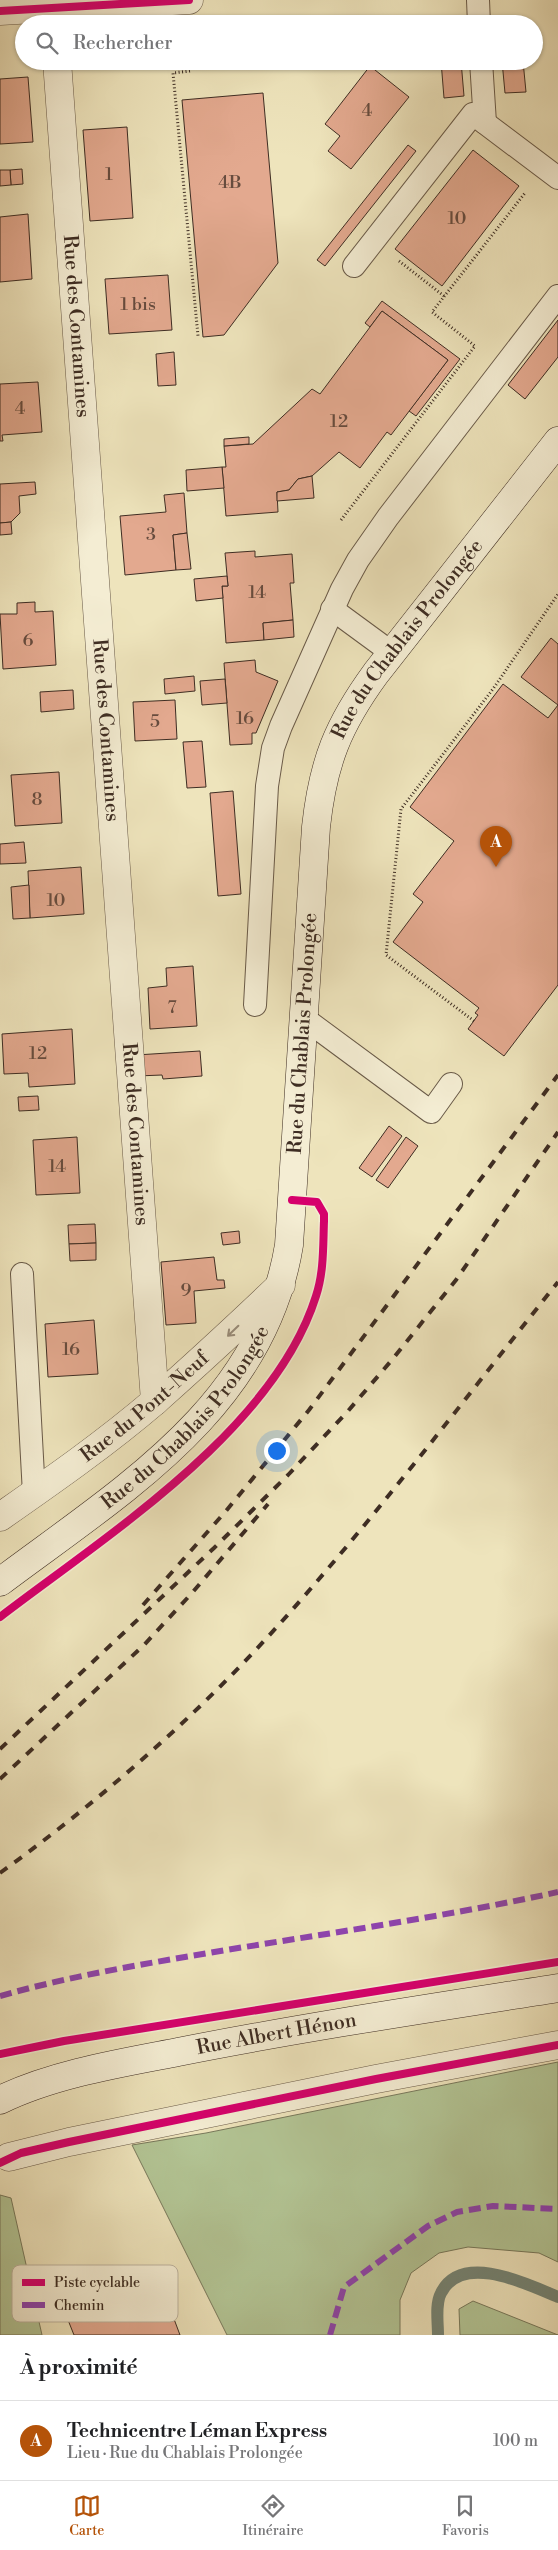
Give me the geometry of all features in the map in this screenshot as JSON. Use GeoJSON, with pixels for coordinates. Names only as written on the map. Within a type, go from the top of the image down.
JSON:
{"type":"FeatureCollection","features":[{"type":"Feature","properties":{"kind":"street"},"geometry":{"type":"LineString","coordinates":[[62,15],[189,0]]}},
{"type":"Feature","properties":{"kind":"street"},"geometry":{"type":"LineString","coordinates":[[0,11],[43,15]]}},
{"type":"Feature","properties":{"kind":"street","name":"Rue des Contamines"},"geometry":{"type":"LineString","coordinates":[[58,70],[155,1401]]}},
{"type":"Feature","properties":{"kind":"street","name":"Rue du Chablais Prolongée"},"geometry":{"type":"LineString","coordinates":[[0,1582],[146,1471],[191,1430],[230,1384],[253,1351],[281,1285],[289,1245],[316,827],[324,780],[333,744],[363,691],[558,441]]}},
{"type":"Feature","properties":{"kind":"street","name":"Rue du Pont-Neuf"},"geometry":{"type":"LineString","coordinates":[[0,1517],[34,1494],[155,1401],[211,1352],[281,1285]]}},
{"type":"Feature","properties":{"kind":"street","name":"Rue Albert Hénon"},"geometry":{"type":"LineString","coordinates":[[0,2100],[44,2083],[134,2060],[328,2025],[558,1988]]}},
{"type":"Feature","properties":{"kind":"street"},"geometry":{"type":"LineString","coordinates":[[9,2158],[21,2153],[230,2109],[558,2044]]}},
{"type":"Feature","properties":{"kind":"lane"},"geometry":{"type":"LineString","coordinates":[[478,0],[479,15]]}},
{"type":"Feature","properties":{"kind":"lane"},"geometry":{"type":"LineString","coordinates":[[482,70],[485,123]]}},
{"type":"Feature","properties":{"kind":"lane"},"geometry":{"type":"LineString","coordinates":[[354,266],[473,114],[551,173]]}},
{"type":"Feature","properties":{"kind":"lane"},"geometry":{"type":"LineString","coordinates":[[255,1005],[267,786],[273,748],[332,609],[349,574],[388,517],[558,296]]}},
{"type":"Feature","properties":{"kind":"lane"},"geometry":{"type":"LineString","coordinates":[[332,609],[392,653]]}},
{"type":"Feature","properties":{"kind":"lane"},"geometry":{"type":"LineString","coordinates":[[304,1019],[431,1112],[451,1084]]}},
{"type":"Feature","properties":{"kind":"lane"},"geometry":{"type":"LineString","coordinates":[[22,1274],[34,1494]]}},
{"type":"Feature","properties":{"kind":"path"},"geometry":{"type":"LineString","coordinates":[[190,71],[173,73],[198,336]]}},
{"type":"Feature","properties":{"kind":"path"},"geometry":{"type":"LineString","coordinates":[[341,520],[474,346],[432,312],[551,173]]}},
{"type":"Feature","properties":{"kind":"path"},"geometry":{"type":"LineString","coordinates":[[374,241],[444,296]]}},
{"type":"Feature","properties":{"kind":"path"},"geometry":{"type":"LineString","coordinates":[[474,1021],[386,954],[401,809],[493,689],[558,594]]}},
{"type":"Feature","properties":{"kind":"green space"},"geometry":{"type":"Polygon","coordinates":[[[558,2062],[558,2262],[539,2253],[468,2247],[439,2253],[411,2273],[400,2300],[400,2335],[227,2335],[132,2145],[206,2133],[558,2062]]]}},
{"type":"Feature","properties":{"kind":"green space"},"geometry":{"type":"Polygon","coordinates":[[[0,2195],[11,2198],[26,2265],[12,2265],[12,2322],[39,2322],[42,2335],[0,2335],[0,2195]]]}},
{"type":"Feature","properties":{"kind":"green space"},"geometry":{"type":"Polygon","coordinates":[[[473,2301],[558,2335],[460,2335],[459,2309],[473,2301]]]}},
{"type":"Feature","properties":{"kind":"building"},"geometry":{"type":"Polygon","coordinates":[[[367,70],[375,70],[409,97],[351,169],[328,151],[340,136],[325,124],[367,70]]]}},
{"type":"Feature","properties":{"kind":"building"},"geometry":{"type":"Polygon","coordinates":[[[442,70],[462,70],[464,96],[444,98],[442,70]]]}},
{"type":"Feature","properties":{"kind":"building"},"geometry":{"type":"Polygon","coordinates":[[[503,70],[524,70],[526,92],[505,93],[503,70]]]}},
{"type":"Feature","properties":{"kind":"building"},"geometry":{"type":"Polygon","coordinates":[[[28,77],[33,142],[0,144],[0,79],[28,77]]]}},
{"type":"Feature","properties":{"kind":"building"},"geometry":{"type":"Polygon","coordinates":[[[263,93],[278,263],[224,335],[203,337],[182,100],[263,93]]]}},
{"type":"Feature","properties":{"kind":"building"},"geometry":{"type":"Polygon","coordinates":[[[127,127],[133,218],[90,221],[83,130],[127,127]]]}},
{"type":"Feature","properties":{"kind":"building"},"geometry":{"type":"Polygon","coordinates":[[[408,145],[416,151],[325,266],[317,260],[408,145]]]}},
{"type":"Feature","properties":{"kind":"building"},"geometry":{"type":"Polygon","coordinates":[[[473,150],[519,186],[442,286],[395,249],[473,150]]]}},
{"type":"Feature","properties":{"kind":"building"},"geometry":{"type":"Polygon","coordinates":[[[22,169],[23,184],[11,185],[10,170],[22,169]]]}},
{"type":"Feature","properties":{"kind":"building"},"geometry":{"type":"Polygon","coordinates":[[[0,170],[10,170],[11,185],[0,186],[0,170]]]}},
{"type":"Feature","properties":{"kind":"building"},"geometry":{"type":"Polygon","coordinates":[[[28,214],[32,279],[0,282],[0,217],[28,214]]]}},
{"type":"Feature","properties":{"kind":"building"},"geometry":{"type":"Polygon","coordinates":[[[168,275],[172,330],[109,334],[105,279],[168,275]]]}},
{"type":"Feature","properties":{"kind":"building"},"geometry":{"type":"Polygon","coordinates":[[[382,301],[460,359],[416,416],[409,411],[448,360],[382,311],[370,327],[365,323],[382,301]]]}},
{"type":"Feature","properties":{"kind":"building"},"geometry":{"type":"Polygon","coordinates":[[[382,311],[448,360],[391,435],[387,432],[360,468],[339,452],[312,476],[298,479],[289,490],[277,492],[278,512],[226,516],[222,467],[226,467],[224,446],[253,444],[312,389],[320,394],[382,311]]]}},
{"type":"Feature","properties":{"kind":"building"},"geometry":{"type":"Polygon","coordinates":[[[558,320],[558,357],[525,399],[508,385],[558,320]]]}},
{"type":"Feature","properties":{"kind":"building"},"geometry":{"type":"Polygon","coordinates":[[[174,352],[176,385],[158,386],[156,354],[174,352]]]}},
{"type":"Feature","properties":{"kind":"building"},"geometry":{"type":"Polygon","coordinates":[[[38,382],[42,432],[2,435],[3,441],[0,441],[0,384],[38,382]]]}},
{"type":"Feature","properties":{"kind":"building"},"geometry":{"type":"Polygon","coordinates":[[[249,437],[249,444],[224,446],[224,439],[249,437]]]}},
{"type":"Feature","properties":{"kind":"building"},"geometry":{"type":"Polygon","coordinates":[[[222,467],[224,488],[187,491],[186,470],[222,467]]]}},
{"type":"Feature","properties":{"kind":"building"},"geometry":{"type":"Polygon","coordinates":[[[312,476],[314,498],[277,501],[277,492],[289,490],[298,479],[312,476]]]}},
{"type":"Feature","properties":{"kind":"building"},"geometry":{"type":"Polygon","coordinates":[[[35,482],[36,494],[19,496],[20,513],[11,522],[0,523],[0,484],[35,482]]]}},
{"type":"Feature","properties":{"kind":"building"},"geometry":{"type":"Polygon","coordinates":[[[184,493],[187,533],[173,535],[176,570],[125,575],[120,516],[166,512],[164,495],[184,493]]]}},
{"type":"Feature","properties":{"kind":"building"},"geometry":{"type":"Polygon","coordinates":[[[11,522],[12,534],[0,535],[0,523],[11,522]]]}},
{"type":"Feature","properties":{"kind":"building"},"geometry":{"type":"Polygon","coordinates":[[[187,533],[191,569],[176,570],[173,535],[187,533]]]}},
{"type":"Feature","properties":{"kind":"building"},"geometry":{"type":"Polygon","coordinates":[[[255,551],[255,557],[292,554],[294,583],[290,583],[293,620],[263,623],[264,640],[226,643],[222,586],[228,586],[225,553],[255,551]]]}},
{"type":"Feature","properties":{"kind":"building"},"geometry":{"type":"Polygon","coordinates":[[[227,576],[228,586],[222,586],[223,598],[196,601],[194,579],[227,576]]]}},
{"type":"Feature","properties":{"kind":"building"},"geometry":{"type":"Polygon","coordinates":[[[35,602],[35,612],[53,611],[56,665],[3,669],[0,614],[17,614],[17,603],[35,602]]]}},
{"type":"Feature","properties":{"kind":"building"},"geometry":{"type":"Polygon","coordinates":[[[293,620],[294,637],[264,640],[263,623],[293,620]]]}},
{"type":"Feature","properties":{"kind":"building"},"geometry":{"type":"Polygon","coordinates":[[[551,638],[558,644],[558,705],[521,677],[551,638]]]}},
{"type":"Feature","properties":{"kind":"building"},"geometry":{"type":"Polygon","coordinates":[[[255,660],[256,672],[278,681],[256,733],[252,733],[252,744],[230,745],[224,663],[255,660]]]}},
{"type":"Feature","properties":{"kind":"building"},"geometry":{"type":"Polygon","coordinates":[[[194,676],[195,691],[165,694],[164,679],[194,676]]]}},
{"type":"Feature","properties":{"kind":"building"},"geometry":{"type":"Polygon","coordinates":[[[225,679],[227,703],[202,705],[200,681],[225,679]]]}},
{"type":"Feature","properties":{"kind":"building"},"geometry":{"type":"Polygon","coordinates":[[[503,684],[548,718],[558,705],[558,985],[504,1056],[468,1029],[478,1015],[475,1013],[479,1008],[393,942],[423,902],[413,894],[454,841],[410,807],[503,684]]]}},
{"type":"Feature","properties":{"kind":"building"},"geometry":{"type":"Polygon","coordinates":[[[73,690],[74,709],[41,712],[40,692],[73,690]]]}},
{"type":"Feature","properties":{"kind":"building"},"geometry":{"type":"Polygon","coordinates":[[[175,700],[177,739],[135,741],[133,702],[175,700]]]}},
{"type":"Feature","properties":{"kind":"building"},"geometry":{"type":"Polygon","coordinates":[[[202,741],[206,787],[187,788],[183,742],[202,741]]]}},
{"type":"Feature","properties":{"kind":"building"},"geometry":{"type":"Polygon","coordinates":[[[59,772],[62,823],[15,826],[11,775],[59,772]]]}},
{"type":"Feature","properties":{"kind":"building"},"geometry":{"type":"Polygon","coordinates":[[[233,791],[241,894],[218,896],[210,793],[233,791]]]}},
{"type":"Feature","properties":{"kind":"building"},"geometry":{"type":"Polygon","coordinates":[[[24,842],[26,863],[0,864],[0,844],[24,842]]]}},
{"type":"Feature","properties":{"kind":"building"},"geometry":{"type":"Polygon","coordinates":[[[81,867],[84,914],[30,918],[28,871],[81,867]]]}},
{"type":"Feature","properties":{"kind":"building"},"geometry":{"type":"Polygon","coordinates":[[[29,885],[30,918],[13,919],[11,887],[29,885]]]}},
{"type":"Feature","properties":{"kind":"building"},"geometry":{"type":"Polygon","coordinates":[[[193,966],[197,1026],[150,1029],[148,988],[167,986],[166,968],[193,966]]]}},
{"type":"Feature","properties":{"kind":"building"},"geometry":{"type":"Polygon","coordinates":[[[72,1029],[75,1084],[29,1087],[28,1073],[4,1074],[2,1034],[72,1029]]]}},
{"type":"Feature","properties":{"kind":"building"},"geometry":{"type":"Polygon","coordinates":[[[200,1051],[202,1076],[163,1079],[162,1075],[137,1076],[136,1055],[200,1051]]]}},
{"type":"Feature","properties":{"kind":"building"},"geometry":{"type":"Polygon","coordinates":[[[38,1096],[39,1110],[19,1111],[18,1097],[38,1096]]]}},
{"type":"Feature","properties":{"kind":"building"},"geometry":{"type":"Polygon","coordinates":[[[389,1126],[402,1136],[372,1177],[359,1168],[389,1126]]]}},
{"type":"Feature","properties":{"kind":"building"},"geometry":{"type":"Polygon","coordinates":[[[77,1137],[80,1193],[36,1195],[33,1140],[77,1137]]]}},
{"type":"Feature","properties":{"kind":"building"},"geometry":{"type":"Polygon","coordinates":[[[406,1137],[418,1146],[388,1188],[376,1180],[406,1137]]]}},
{"type":"Feature","properties":{"kind":"building"},"geometry":{"type":"Polygon","coordinates":[[[95,1224],[96,1243],[69,1244],[68,1225],[95,1224]]]}},
{"type":"Feature","properties":{"kind":"building"},"geometry":{"type":"Polygon","coordinates":[[[239,1231],[240,1243],[223,1245],[221,1233],[239,1231]]]}},
{"type":"Feature","properties":{"kind":"building"},"geometry":{"type":"Polygon","coordinates":[[[96,1243],[96,1260],[70,1261],[69,1244],[96,1243]]]}},
{"type":"Feature","properties":{"kind":"building"},"geometry":{"type":"Polygon","coordinates":[[[214,1257],[217,1280],[224,1280],[225,1288],[194,1291],[196,1323],[166,1325],[161,1262],[214,1257]]]}},
{"type":"Feature","properties":{"kind":"building"},"geometry":{"type":"Polygon","coordinates":[[[94,1320],[98,1374],[48,1377],[45,1324],[94,1320]]]}},
{"type":"Feature","properties":{"kind":"building"},"geometry":{"type":"Polygon","coordinates":[[[69,2322],[175,2322],[180,2335],[74,2335],[69,2322]]]}},
{"type":"Feature","properties":{"kind":"waterway"},"geometry":{"type":"LineString","coordinates":[[438,2335],[437,2308],[439,2297],[451,2281],[464,2274],[480,2273],[514,2279],[558,2297]]}},
{"type":"Feature","properties":{"kind":"railway"},"geometry":{"type":"LineString","coordinates":[[143,1605],[226,1511],[309,1410],[558,1075]]}},
{"type":"Feature","properties":{"kind":"railway"},"geometry":{"type":"LineString","coordinates":[[0,1749],[214,1548],[288,1475],[348,1411],[456,1280],[558,1132]]}},
{"type":"Feature","properties":{"kind":"railway"},"geometry":{"type":"LineString","coordinates":[[0,1873],[78,1814],[153,1750],[225,1682],[259,1646],[360,1530],[558,1282]]}},
{"type":"Feature","properties":{"kind":"railway"},"geometry":{"type":"LineString","coordinates":[[0,1779],[144,1645],[192,1593],[268,1504]]}},
{"type":"Feature","properties":{"kind":"marked path"},"geometry":{"type":"LineString","coordinates":[[0,1996],[112,1970],[434,1916],[558,1892]]}},
{"type":"Feature","properties":{"kind":"marked path"},"geometry":{"type":"LineString","coordinates":[[330,2335],[344,2287],[428,2226],[457,2212],[493,2206],[558,2209]]}},
{"type":"Feature","properties":{"kind":"cycle path"},"geometry":{"type":"LineString","coordinates":[[0,11],[189,0]]}},
{"type":"Feature","properties":{"kind":"cycle path"},"geometry":{"type":"LineString","coordinates":[[0,1617],[136,1515],[182,1476],[226,1435],[264,1391],[295,1345],[316,1296],[323,1259],[324,1214],[317,1202],[292,1200]]}},
{"type":"Feature","properties":{"kind":"cycle path"},"geometry":{"type":"LineString","coordinates":[[0,2054],[64,2041],[558,1962]]}},
{"type":"Feature","properties":{"kind":"cycle path"},"geometry":{"type":"LineString","coordinates":[[0,2163],[21,2153],[69,2142],[376,2079],[558,2045]]}},
{"type":"Feature","properties":{"kind":"place","name":"Technicentre Léman Express"},"geometry":{"type":"Point","coordinates":[496,867]}}]}
